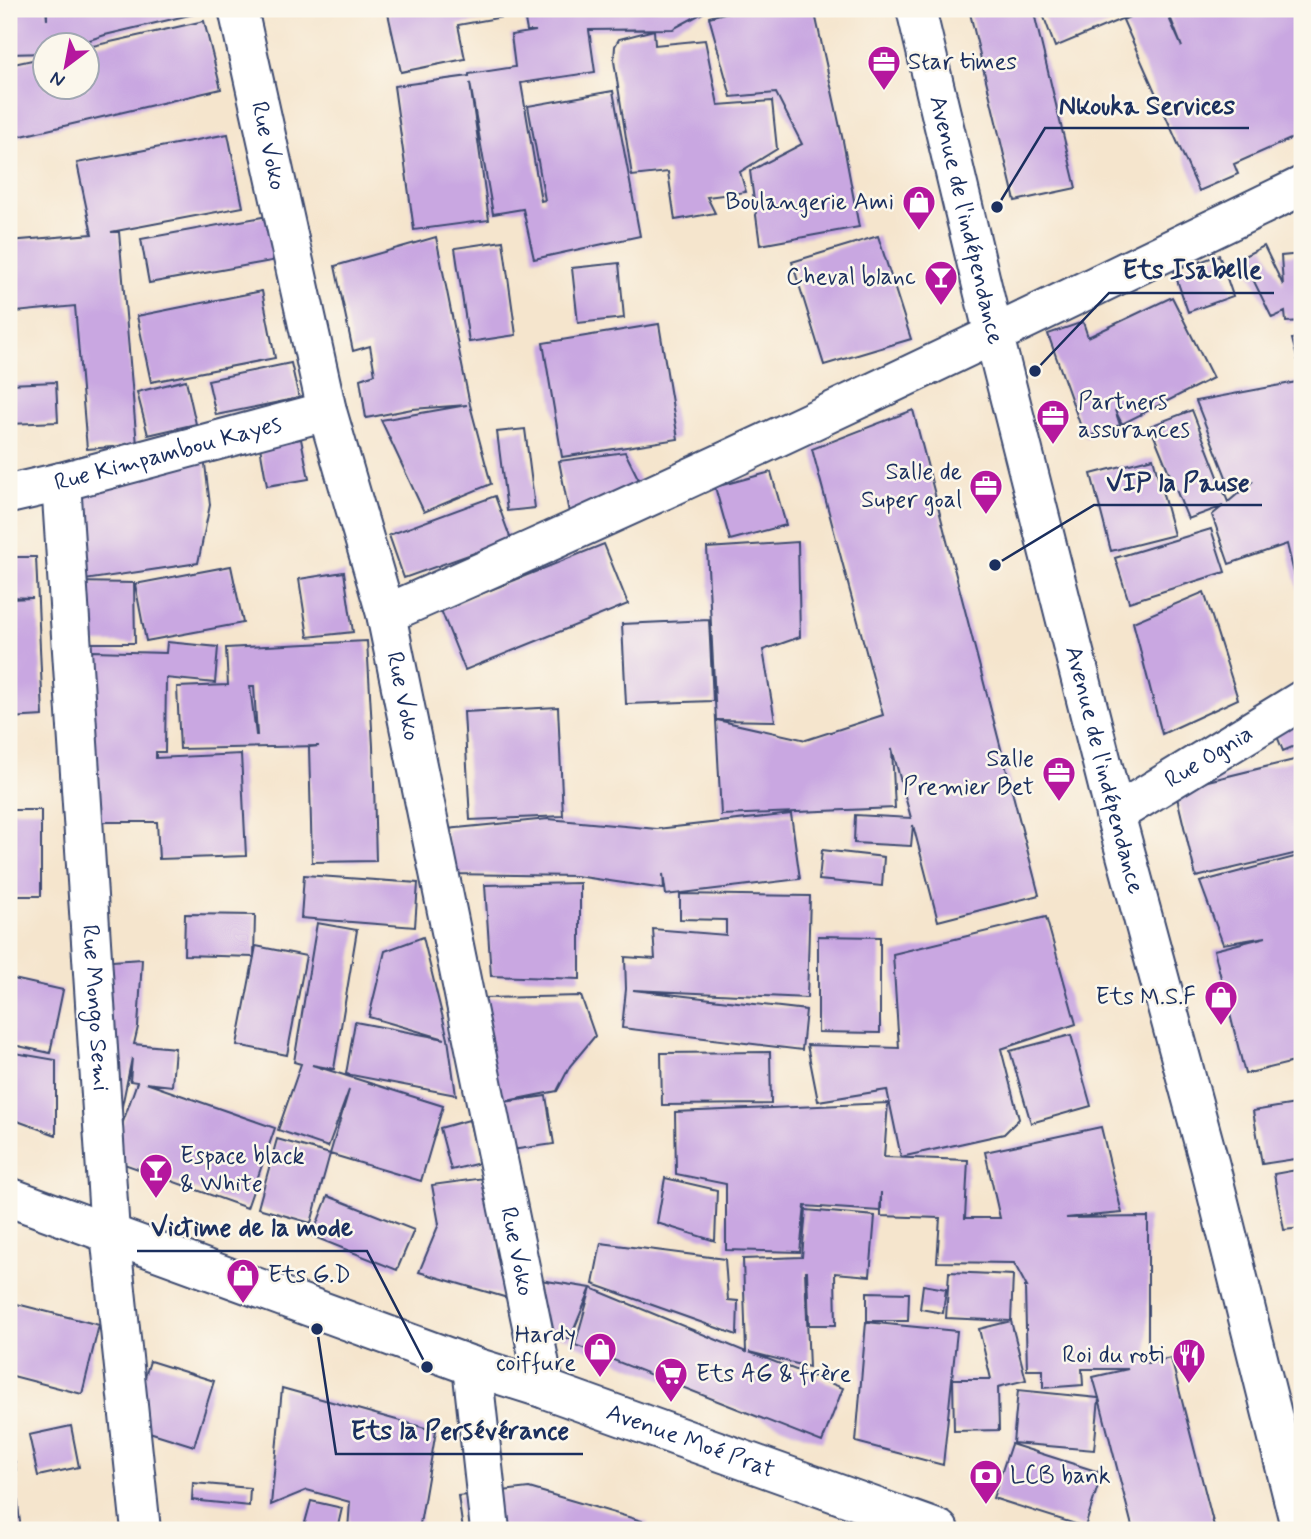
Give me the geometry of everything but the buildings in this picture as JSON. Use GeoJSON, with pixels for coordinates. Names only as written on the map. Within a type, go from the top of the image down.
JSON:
{"type":"FeatureCollection","features":[{"type":"Feature","properties":{"kind":"street","name":"Rue Voko"},"geometry":{"type":"LineString","coordinates":[[238,9],[327,411],[386,614],[545,1389]]}},
{"type":"Feature","properties":{"kind":"street","name":"Avenue de l'indépendance"},"geometry":{"type":"LineString","coordinates":[[916,9],[994,336],[1115,814],[1214,1179],[1301,1530]]}},
{"type":"Feature","properties":{"kind":"street"},"geometry":{"type":"LineString","coordinates":[[386,614],[544,545],[994,336],[1302,186]]}},
{"type":"Feature","properties":{"kind":"street","name":"Rue Kimpambou Kayes"},"geometry":{"type":"LineString","coordinates":[[9,494],[327,411]]}},
{"type":"Feature","properties":{"kind":"street","name":"Rue Mongo Semi"},"geometry":{"type":"LineString","coordinates":[[61,482],[110,1233],[141,1530]]}},
{"type":"Feature","properties":{"kind":"street","name":"Rue Ognia"},"geometry":{"type":"LineString","coordinates":[[1115,814],[1302,700]]}},
{"type":"Feature","properties":{"kind":"street","name":"Avenue Moé Prat"},"geometry":{"type":"LineString","coordinates":[[9,1197],[472,1366],[545,1389],[899,1523],[939,1530]]}},
{"type":"Feature","properties":{"kind":"street"},"geometry":{"type":"LineString","coordinates":[[472,1366],[490,1530]]}},
{"type":"Feature","properties":{"kind":"place","name":"Star times"},"geometry":{"type":"Point","coordinates":[884,92]}},
{"type":"Feature","properties":{"kind":"place","name":"Nkouka Services"},"geometry":{"type":"Point","coordinates":[997,207]}},
{"type":"Feature","properties":{"kind":"place","name":"Boulangerie Ami"},"geometry":{"type":"Point","coordinates":[919,232]}},
{"type":"Feature","properties":{"kind":"place","name":"Cheval blanc"},"geometry":{"type":"Point","coordinates":[941,307]}},
{"type":"Feature","properties":{"kind":"place","name":"Ets Isabelle"},"geometry":{"type":"Point","coordinates":[1035,371]}},
{"type":"Feature","properties":{"kind":"place","name":"Partners assurances"},"geometry":{"type":"Point","coordinates":[1053,446]}},
{"type":"Feature","properties":{"kind":"place","name":"Salle de Super goal"},"geometry":{"type":"Point","coordinates":[986,516]}},
{"type":"Feature","properties":{"kind":"place","name":"VIP la Pause"},"geometry":{"type":"Point","coordinates":[995,565]}},
{"type":"Feature","properties":{"kind":"place","name":"Salle Premier Bet"},"geometry":{"type":"Point","coordinates":[1059,803]}},
{"type":"Feature","properties":{"kind":"place","name":"Ets M.S.F"},"geometry":{"type":"Point","coordinates":[1221,1027]}},
{"type":"Feature","properties":{"kind":"place","name":"Espace black & White"},"geometry":{"type":"Point","coordinates":[156,1200]}},
{"type":"Feature","properties":{"kind":"place","name":"Ets G.D"},"geometry":{"type":"Point","coordinates":[243,1305]}},
{"type":"Feature","properties":{"kind":"place","name":"Ets la Persévérance"},"geometry":{"type":"Point","coordinates":[317,1329]}},
{"type":"Feature","properties":{"kind":"place","name":"Victime de la mode"},"geometry":{"type":"Point","coordinates":[427,1367]}},
{"type":"Feature","properties":{"kind":"place","name":"Hardy coiffure"},"geometry":{"type":"Point","coordinates":[600,1379]}},
{"type":"Feature","properties":{"kind":"place","name":"Roi du roti"},"geometry":{"type":"Point","coordinates":[1189,1385]}},
{"type":"Feature","properties":{"kind":"place","name":"Ets AG & frère"},"geometry":{"type":"Point","coordinates":[671,1404]}},
{"type":"Feature","properties":{"kind":"place","name":"LCB bank"},"geometry":{"type":"Point","coordinates":[986,1506]}}]}
